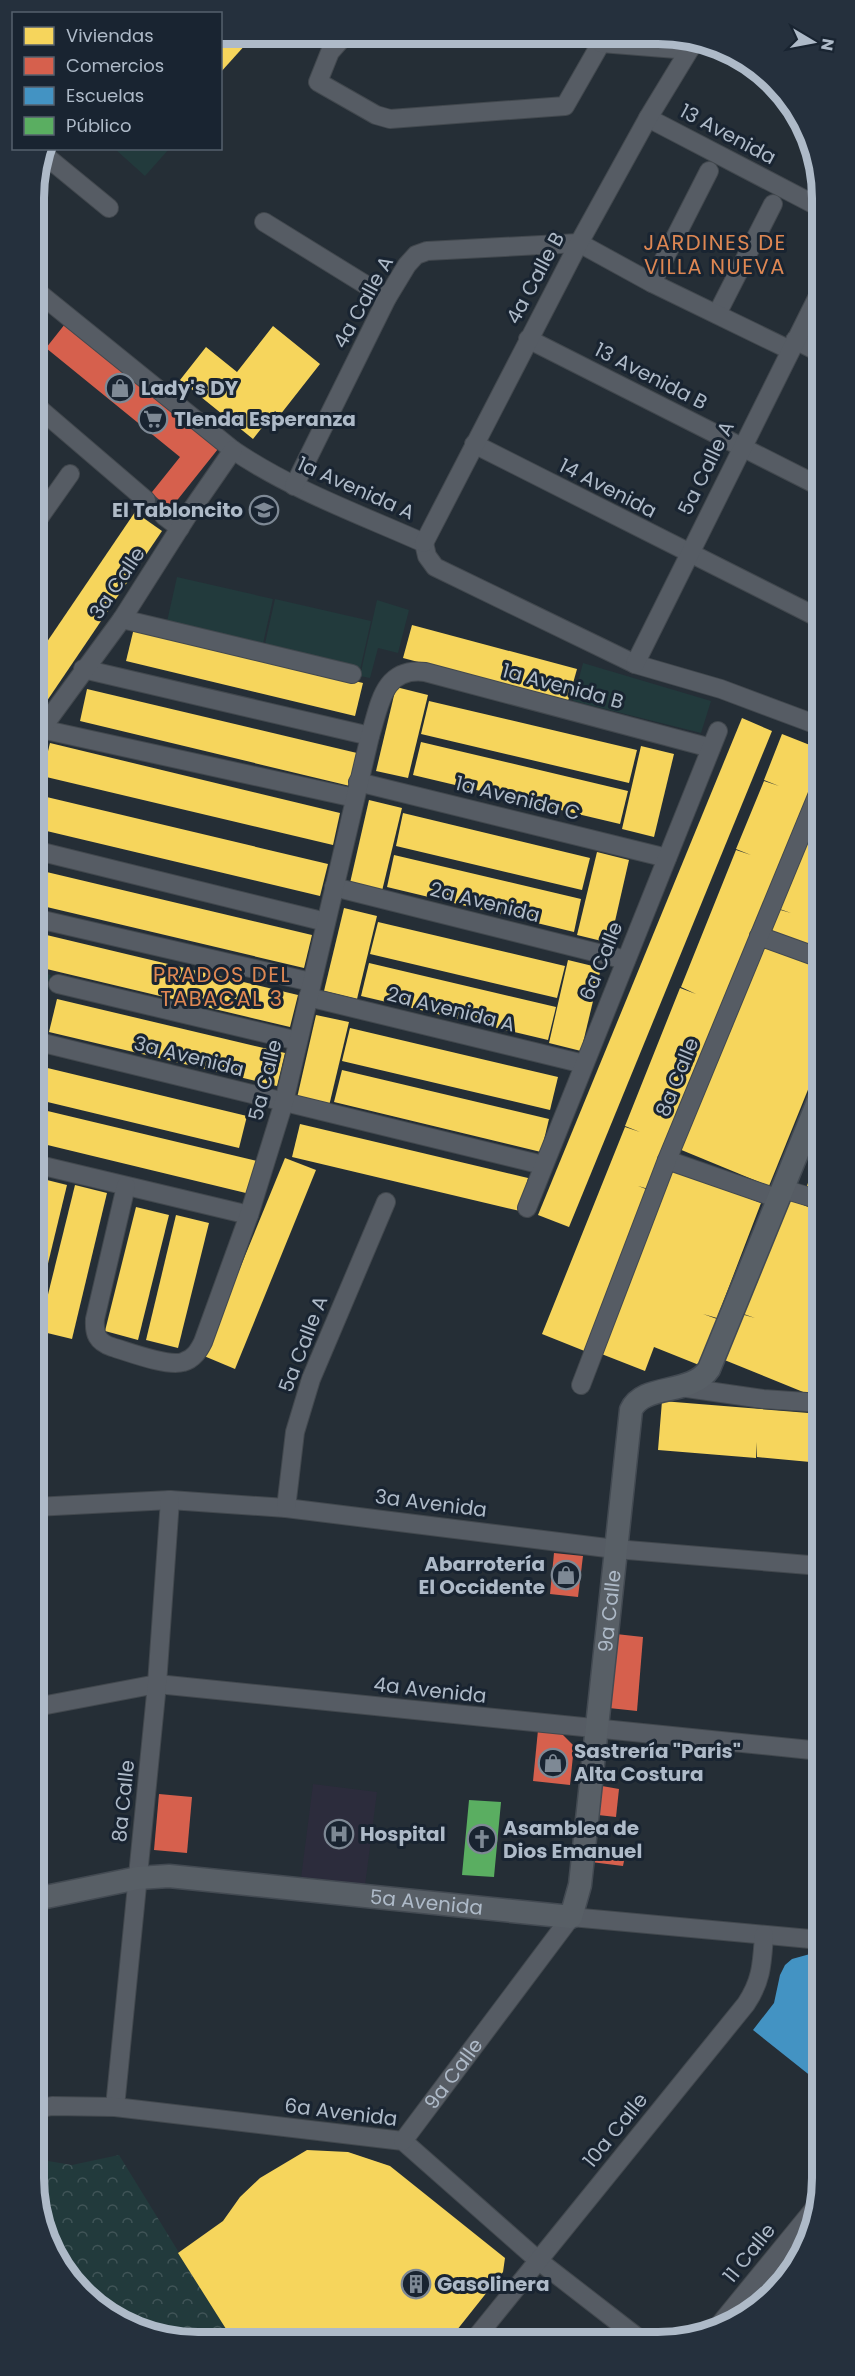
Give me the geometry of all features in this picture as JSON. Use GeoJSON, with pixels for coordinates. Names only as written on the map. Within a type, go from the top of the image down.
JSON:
{"type":"FeatureCollection","features":[{"type":"Feature","properties":{"kind":"main road","name":"9a Calle"},"geometry":{"type":"LineString","coordinates":[[571,1917],[580,1885],[632,1407],[641,1398],[698,1381],[709,1369],[812,1118]]}},
{"type":"Feature","properties":{"kind":"main road","name":"5a Avenida"},"geometry":{"type":"LineString","coordinates":[[44,1897],[138,1878],[169,1876],[571,1917]]}},
{"type":"Feature","properties":{"kind":"street"},"geometry":{"type":"LineString","coordinates":[[337,44],[330,52],[318,82],[376,115],[390,119],[565,106],[594,44]]}},
{"type":"Feature","properties":{"kind":"street","name":"4a Calle B"},"geometry":{"type":"LineString","coordinates":[[424,543],[579,243],[690,47]]}},
{"type":"Feature","properties":{"kind":"street","name":"13 Avenida"},"geometry":{"type":"LineString","coordinates":[[648,118],[812,203]]}},
{"type":"Feature","properties":{"kind":"street"},"geometry":{"type":"LineString","coordinates":[[49,158],[109,208]]}},
{"type":"Feature","properties":{"kind":"street"},"geometry":{"type":"LineString","coordinates":[[652,283],[709,171]]}},
{"type":"Feature","properties":{"kind":"street"},"geometry":{"type":"LineString","coordinates":[[717,314],[773,204]]}},
{"type":"Feature","properties":{"kind":"street"},"geometry":{"type":"LineString","coordinates":[[264,222],[387,298]]}},
{"type":"Feature","properties":{"kind":"street"},"geometry":{"type":"LineString","coordinates":[[579,243],[652,283],[717,314],[792,345],[812,350]]}},
{"type":"Feature","properties":{"kind":"street","name":"4a Calle A"},"geometry":{"type":"LineString","coordinates":[[294,486],[387,298],[407,265],[416,255],[427,251],[579,243]]}},
{"type":"Feature","properties":{"kind":"street","name":"1a Avenida A"},"geometry":{"type":"LineString","coordinates":[[44,298],[233,450],[265,471],[294,486],[424,543],[427,556],[435,567],[635,664],[721,689],[812,723]]}},
{"type":"Feature","properties":{"kind":"street","name":"5a Calle A"},"geometry":{"type":"LineString","coordinates":[[635,664],[812,307]]}},
{"type":"Feature","properties":{"kind":"street","name":"13 Avenida B"},"geometry":{"type":"LineString","coordinates":[[528,339],[812,482]]}},
{"type":"Feature","properties":{"kind":"street"},"geometry":{"type":"LineString","coordinates":[[44,413],[146,500]]}},
{"type":"Feature","properties":{"kind":"street","name":"14 Avenida"},"geometry":{"type":"LineString","coordinates":[[474,444],[812,614]]}},
{"type":"Feature","properties":{"kind":"street","name":"3a Calle"},"geometry":{"type":"LineString","coordinates":[[44,725],[83,669],[122,619],[233,450]]}},
{"type":"Feature","properties":{"kind":"street"},"geometry":{"type":"LineString","coordinates":[[44,505],[70,474]]}},
{"type":"Feature","properties":{"kind":"street"},"geometry":{"type":"LineString","coordinates":[[164,516],[180,528]]}},
{"type":"Feature","properties":{"kind":"street"},"geometry":{"type":"LineString","coordinates":[[122,619],[352,674]]}},
{"type":"Feature","properties":{"kind":"street"},"geometry":{"type":"LineString","coordinates":[[83,669],[370,736]]}},
{"type":"Feature","properties":{"kind":"street","name":"1a Avenida B"},"geometry":{"type":"LineString","coordinates":[[403,672],[413,670],[425,672],[711,748]]}},
{"type":"Feature","properties":{"kind":"street","name":"5a Calle"},"geometry":{"type":"LineString","coordinates":[[126,1186],[94,1319],[97,1338],[103,1344],[112,1347],[173,1363],[184,1362],[198,1352],[203,1342],[249,1215],[284,1102],[370,736],[385,689],[392,678],[403,672]]}},
{"type":"Feature","properties":{"kind":"street","name":"6a Calle"},"geometry":{"type":"LineString","coordinates":[[527,1208],[718,731]]}},
{"type":"Feature","properties":{"kind":"street","name":"1a Avenida C"},"geometry":{"type":"LineString","coordinates":[[44,735],[357,790],[667,858]]}},
{"type":"Feature","properties":{"kind":"street","name":"8a Calle"},"geometry":{"type":"LineString","coordinates":[[581,1385],[668,1160],[812,809]]}},
{"type":"Feature","properties":{"kind":"street"},"geometry":{"type":"LineString","coordinates":[[44,852],[326,922]]}},
{"type":"Feature","properties":{"kind":"street","name":"2a Avenida"},"geometry":{"type":"LineString","coordinates":[[334,887],[626,960]]}},
{"type":"Feature","properties":{"kind":"street","name":"2a Avenida A"},"geometry":{"type":"LineString","coordinates":[[44,921],[584,1065]]}},
{"type":"Feature","properties":{"kind":"street"},"geometry":{"type":"LineString","coordinates":[[759,936],[812,955]]}},
{"type":"Feature","properties":{"kind":"street"},"geometry":{"type":"LineString","coordinates":[[58,984],[298,1041]]}},
{"type":"Feature","properties":{"kind":"street","name":"3a Avenida"},"geometry":{"type":"LineString","coordinates":[[44,1043],[543,1165]]}},
{"type":"Feature","properties":{"kind":"street"},"geometry":{"type":"LineString","coordinates":[[668,1160],[781,1194],[811,1199]]}},
{"type":"Feature","properties":{"kind":"street"},"geometry":{"type":"LineString","coordinates":[[44,1166],[249,1215]]}},
{"type":"Feature","properties":{"kind":"street","name":"5a Calle A"},"geometry":{"type":"LineString","coordinates":[[286,1508],[294,1432],[311,1379],[386,1202]]}},
{"type":"Feature","properties":{"kind":"street"},"geometry":{"type":"LineString","coordinates":[[680,1388],[763,1399],[811,1398]]}},
{"type":"Feature","properties":{"kind":"street","name":"8a Calle"},"geometry":{"type":"LineString","coordinates":[[115,2106],[157,1684],[171,1500]]}},
{"type":"Feature","properties":{"kind":"street","name":"3a Avenida"},"geometry":{"type":"LineString","coordinates":[[44,1507],[171,1500],[286,1508],[615,1549],[811,1565]]}},
{"type":"Feature","properties":{"kind":"street","name":"4a Avenida"},"geometry":{"type":"LineString","coordinates":[[44,1705],[157,1684],[811,1750]]}},
{"type":"Feature","properties":{"kind":"street","name":"5a Avenida"},"geometry":{"type":"LineString","coordinates":[[571,1917],[811,1939]]}},
{"type":"Feature","properties":{"kind":"street","name":"9a Calle"},"geometry":{"type":"LineString","coordinates":[[403,2141],[571,1917]]}},
{"type":"Feature","properties":{"kind":"street","name":"10a Calle"},"geometry":{"type":"LineString","coordinates":[[480,2332],[752,1994],[760,1975],[764,1935]]}},
{"type":"Feature","properties":{"kind":"street","name":"6a Avenida"},"geometry":{"type":"LineString","coordinates":[[44,2108],[115,2106],[403,2141],[539,2260],[631,2332]]}},
{"type":"Feature","properties":{"kind":"street","name":"11 Calle"},"geometry":{"type":"LineString","coordinates":[[726,2316],[806,2219]]}},
{"type":"Feature","properties":{"kind":"street"},"geometry":{"type":"LineString","coordinates":[[766,2269],[776,2277]]}},
{"type":"Feature","properties":{"kind":"shaded area"},"geometry":{"type":"Polygon","coordinates":[[[313,1784],[377,1792],[365,1886],[301,1878],[313,1784]]]}},
{"type":"Feature","properties":{"kind":"green space"},"geometry":{"type":"Polygon","coordinates":[[[116,150],[168,150],[145,176],[116,150]]]}},
{"type":"Feature","properties":{"kind":"green space"},"geometry":{"type":"Polygon","coordinates":[[[177,577],[273,599],[262,648],[166,626],[177,577]]]}},
{"type":"Feature","properties":{"kind":"green space"},"geometry":{"type":"Polygon","coordinates":[[[275,599],[371,621],[360,670],[264,648],[275,599]]]}},
{"type":"Feature","properties":{"kind":"green space"},"geometry":{"type":"Polygon","coordinates":[[[377,600],[409,610],[398,653],[378,648],[370,678],[360,676],[377,600]]]}},
{"type":"Feature","properties":{"kind":"green space"},"geometry":{"type":"Polygon","coordinates":[[[583,663],[711,701],[701,733],[573,701],[583,663]]]}},
{"type":"Feature","properties":{"kind":"green space"},"geometry":{"type":"Polygon","coordinates":[[[44,973],[51,975],[44,1011],[44,973]]]}},
{"type":"Feature","properties":{"kind":"green space"},"geometry":{"type":"Polygon","coordinates":[[[119,2155],[228,2332],[167,2330],[129,2317],[88,2288],[64,2256],[55,2238],[46,2209],[44,2160],[72,2165],[119,2155]]]}},
{"type":"Feature","properties":{"kind":"building: Viviendas"},"geometry":{"type":"Polygon","coordinates":[[[222,44],[246,44],[222,71],[222,44]]]}},
{"type":"Feature","properties":{"kind":"building: Viviendas"},"geometry":{"type":"Polygon","coordinates":[[[273,326],[320,364],[280,415],[275,411],[253,439],[180,380],[206,347],[237,372],[273,326]]]}},
{"type":"Feature","properties":{"kind":"building: Viviendas"},"geometry":{"type":"Polygon","coordinates":[[[135,512],[162,531],[44,705],[44,646],[135,512]]]}},
{"type":"Feature","properties":{"kind":"building: Viviendas"},"geometry":{"type":"Polygon","coordinates":[[[412,625],[577,669],[568,701],[403,658],[412,625]]]}},
{"type":"Feature","properties":{"kind":"building: Viviendas"},"geometry":{"type":"Polygon","coordinates":[[[134,628],[363,683],[355,716],[126,661],[134,628]]]}},
{"type":"Feature","properties":{"kind":"building: Viviendas"},"geometry":{"type":"Polygon","coordinates":[[[396,687],[428,695],[408,778],[376,771],[396,687]]]}},
{"type":"Feature","properties":{"kind":"building: Viviendas"},"geometry":{"type":"Polygon","coordinates":[[[87,689],[357,753],[350,786],[80,721],[87,689]]]}},
{"type":"Feature","properties":{"kind":"building: Viviendas"},"geometry":{"type":"Polygon","coordinates":[[[429,701],[637,750],[629,783],[421,734],[429,701]]]}},
{"type":"Feature","properties":{"kind":"building: Viviendas"},"geometry":{"type":"Polygon","coordinates":[[[742,718],[772,731],[569,1227],[538,1215],[742,718]]]}},
{"type":"Feature","properties":{"kind":"building: Viviendas"},"geometry":{"type":"Polygon","coordinates":[[[782,734],[812,746],[812,793],[652,1190],[638,1186],[651,1191],[587,1352],[542,1334],[625,1127],[640,1132],[625,1126],[680,988],[696,994],[681,987],[736,850],[751,855],[736,849],[764,781],[779,786],[764,780],[782,734]]]}},
{"type":"Feature","properties":{"kind":"building: Viviendas"},"geometry":{"type":"Polygon","coordinates":[[[421,742],[628,791],[620,824],[413,775],[421,742]]]}},
{"type":"Feature","properties":{"kind":"building: Viviendas"},"geometry":{"type":"Polygon","coordinates":[[[50,743],[340,813],[333,845],[44,776],[50,743]]]}},
{"type":"Feature","properties":{"kind":"building: Viviendas"},"geometry":{"type":"Polygon","coordinates":[[[641,746],[674,754],[654,837],[622,829],[641,746]]]}},
{"type":"Feature","properties":{"kind":"building: Viviendas"},"geometry":{"type":"Polygon","coordinates":[[[44,796],[328,864],[320,896],[44,830],[44,796]]]}},
{"type":"Feature","properties":{"kind":"building: Viviendas"},"geometry":{"type":"Polygon","coordinates":[[[369,800],[402,808],[382,891],[350,883],[369,800]]]}},
{"type":"Feature","properties":{"kind":"building: Viviendas"},"geometry":{"type":"Polygon","coordinates":[[[403,813],[590,858],[582,890],[396,846],[403,813]]]}},
{"type":"Feature","properties":{"kind":"building: Viviendas"},"geometry":{"type":"Polygon","coordinates":[[[812,819],[812,949],[768,931],[777,909],[791,913],[777,908],[812,819]]]}},
{"type":"Feature","properties":{"kind":"building: Viviendas"},"geometry":{"type":"Polygon","coordinates":[[[597,852],[629,860],[610,943],[577,935],[597,852]]]}},
{"type":"Feature","properties":{"kind":"building: Viviendas"},"geometry":{"type":"Polygon","coordinates":[[[394,855],[581,899],[574,932],[387,887],[394,855]]]}},
{"type":"Feature","properties":{"kind":"building: Viviendas"},"geometry":{"type":"Polygon","coordinates":[[[44,871],[312,935],[304,968],[44,906],[44,871]]]}},
{"type":"Feature","properties":{"kind":"building: Viviendas"},"geometry":{"type":"Polygon","coordinates":[[[344,908],[377,916],[357,999],[324,991],[344,908]]]}},
{"type":"Feature","properties":{"kind":"building: Viviendas"},"geometry":{"type":"Polygon","coordinates":[[[378,922],[565,966],[557,998],[370,954],[378,922]]]}},
{"type":"Feature","properties":{"kind":"building: Viviendas"},"geometry":{"type":"Polygon","coordinates":[[[44,934],[298,995],[290,1027],[44,968],[44,934]]]}},
{"type":"Feature","properties":{"kind":"building: Viviendas"},"geometry":{"type":"Polygon","coordinates":[[[762,943],[812,963],[812,1081],[769,1186],[679,1149],[762,943]]]}},
{"type":"Feature","properties":{"kind":"building: Viviendas"},"geometry":{"type":"Polygon","coordinates":[[[568,960],[601,968],[581,1051],[549,1043],[568,960]]]}},
{"type":"Feature","properties":{"kind":"building: Viviendas"},"geometry":{"type":"Polygon","coordinates":[[[369,963],[556,1007],[548,1040],[361,996],[369,963]]]}},
{"type":"Feature","properties":{"kind":"building: Viviendas"},"geometry":{"type":"Polygon","coordinates":[[[57,999],[285,1053],[277,1086],[49,1032],[57,999]]]}},
{"type":"Feature","properties":{"kind":"building: Viviendas"},"geometry":{"type":"Polygon","coordinates":[[[316,1015],[349,1022],[329,1106],[297,1098],[316,1015]]]}},
{"type":"Feature","properties":{"kind":"building: Viviendas"},"geometry":{"type":"Polygon","coordinates":[[[350,1028],[558,1077],[550,1110],[342,1061],[350,1028]]]}},
{"type":"Feature","properties":{"kind":"building: Viviendas"},"geometry":{"type":"Polygon","coordinates":[[[44,1067],[247,1116],[239,1148],[44,1101],[44,1067]]]}},
{"type":"Feature","properties":{"kind":"building: Viviendas"},"geometry":{"type":"Polygon","coordinates":[[[342,1070],[549,1119],[541,1152],[334,1102],[342,1070]]]}},
{"type":"Feature","properties":{"kind":"building: Viviendas"},"geometry":{"type":"Polygon","coordinates":[[[44,1110],[257,1161],[250,1194],[44,1144],[44,1110]]]}},
{"type":"Feature","properties":{"kind":"building: Viviendas"},"geometry":{"type":"Polygon","coordinates":[[[300,1124],[528,1178],[520,1211],[292,1157],[300,1124]]]}},
{"type":"Feature","properties":{"kind":"building: Viviendas"},"geometry":{"type":"Polygon","coordinates":[[[285,1158],[316,1170],[235,1369],[204,1356],[285,1158]]]}},
{"type":"Feature","properties":{"kind":"building: Viviendas"},"geometry":{"type":"Polygon","coordinates":[[[670,1168],[761,1203],[717,1318],[703,1314],[717,1319],[699,1365],[654,1347],[645,1371],[599,1353],[670,1168]]]}},
{"type":"Feature","properties":{"kind":"building: Viviendas"},"geometry":{"type":"Polygon","coordinates":[[[812,1170],[812,1192],[806,1190],[812,1170]]]}},
{"type":"Feature","properties":{"kind":"building: Viviendas"},"geometry":{"type":"Polygon","coordinates":[[[44,1179],[67,1185],[44,1280],[44,1179]]]}},
{"type":"Feature","properties":{"kind":"building: Viviendas"},"geometry":{"type":"Polygon","coordinates":[[[75,1185],[107,1193],[72,1339],[44,1332],[44,1311],[75,1185]]]}},
{"type":"Feature","properties":{"kind":"building: Viviendas"},"geometry":{"type":"Polygon","coordinates":[[[787,1198],[811,1208],[811,1395],[722,1359],[741,1314],[755,1318],[741,1313],[787,1198]]]}},
{"type":"Feature","properties":{"kind":"building: Viviendas"},"geometry":{"type":"Polygon","coordinates":[[[136,1207],[169,1215],[138,1340],[105,1331],[136,1207]]]}},
{"type":"Feature","properties":{"kind":"building: Viviendas"},"geometry":{"type":"Polygon","coordinates":[[[176,1215],[209,1223],[178,1348],[146,1340],[176,1215]]]}},
{"type":"Feature","properties":{"kind":"building: Viviendas"},"geometry":{"type":"Polygon","coordinates":[[[662,1401],[811,1413],[811,1462],[757,1457],[757,1442],[756,1458],[658,1450],[662,1401]]]}},
{"type":"Feature","properties":{"kind":"building: Viviendas"},"geometry":{"type":"Polygon","coordinates":[[[307,2150],[348,2152],[390,2166],[505,2258],[503,2272],[455,2332],[228,2332],[178,2253],[223,2221],[240,2197],[260,2178],[307,2150]]]}},
{"type":"Feature","properties":{"kind":"building: Comercios"},"geometry":{"type":"Polygon","coordinates":[[[65,324],[218,449],[159,523],[140,507],[180,457],[46,348],[65,324]]]}},
{"type":"Feature","properties":{"kind":"building: Comercios","name":"Abarrotería El Occidente"},"geometry":{"type":"Polygon","coordinates":[[[554,1553],[583,1556],[578,1597],[550,1594],[554,1553]]]}},
{"type":"Feature","properties":{"kind":"building: Comercios"},"geometry":{"type":"Polygon","coordinates":[[[616,1634],[643,1637],[637,1711],[609,1708],[616,1634]]]}},
{"type":"Feature","properties":{"kind":"building: Comercios","name":"Sastrería \"Paris\" Alta Costura"},"geometry":{"type":"Polygon","coordinates":[[[538,1730],[560,1732],[574,1746],[570,1785],[533,1781],[538,1730]]]}},
{"type":"Feature","properties":{"kind":"building: Comercios"},"geometry":{"type":"Polygon","coordinates":[[[602,1786],[619,1789],[616,1817],[598,1815],[602,1786]]]}},
{"type":"Feature","properties":{"kind":"building: Comercios"},"geometry":{"type":"Polygon","coordinates":[[[159,1794],[192,1797],[187,1853],[154,1850],[159,1794]]]}},
{"type":"Feature","properties":{"kind":"building: Comercios"},"geometry":{"type":"Polygon","coordinates":[[[592,1851],[625,1856],[623,1866],[591,1862],[592,1851]]]}},
{"type":"Feature","properties":{"kind":"building: Escuelas"},"geometry":{"type":"Polygon","coordinates":[[[811,1954],[811,2076],[753,2030],[774,2003],[780,1975],[785,1965],[792,1959],[811,1954]]]}},
{"type":"Feature","properties":{"kind":"building: Público","name":"Asamblea de Dios Emanuel"},"geometry":{"type":"Polygon","coordinates":[[[469,1800],[501,1802],[494,1877],[462,1875],[469,1800]]]}},
{"type":"Feature","properties":{"kind":"tunnel"},"geometry":{"type":"LineString","coordinates":[[146,500],[164,516]]}},
{"type":"Feature","properties":{"kind":"place","name":"Lady's DY"},"geometry":{"type":"Point","coordinates":[120,388]}},
{"type":"Feature","properties":{"kind":"place","name":"TIenda Esperanza"},"geometry":{"type":"Point","coordinates":[153,419]}},
{"type":"Feature","properties":{"kind":"place","name":"El Tabloncito"},"geometry":{"type":"Point","coordinates":[264,510]}},
{"type":"Feature","properties":{"kind":"place","name":"Abarrotería El Occidente"},"geometry":{"type":"Point","coordinates":[566,1575]}},
{"type":"Feature","properties":{"kind":"place","name":"Sastrería \"Paris\" Alta Costura"},"geometry":{"type":"Point","coordinates":[553,1763]}},
{"type":"Feature","properties":{"kind":"place","name":"Hospital"},"geometry":{"type":"Point","coordinates":[339,1834]}},
{"type":"Feature","properties":{"kind":"place","name":"Asamblea de Dios Emanuel"},"geometry":{"type":"Point","coordinates":[482,1839]}},
{"type":"Feature","properties":{"kind":"place","name":"Gasolinera"},"geometry":{"type":"Point","coordinates":[416,2284]}},
{"type":"Feature","properties":{"kind":"district","name":"JARDINES DE VILLA NUEVA"},"geometry":{"type":"Point","coordinates":[715,255]}},
{"type":"Feature","properties":{"kind":"district","name":"PRADOS DEL TABACAL 3"},"geometry":{"type":"Point","coordinates":[222,987]}}]}
